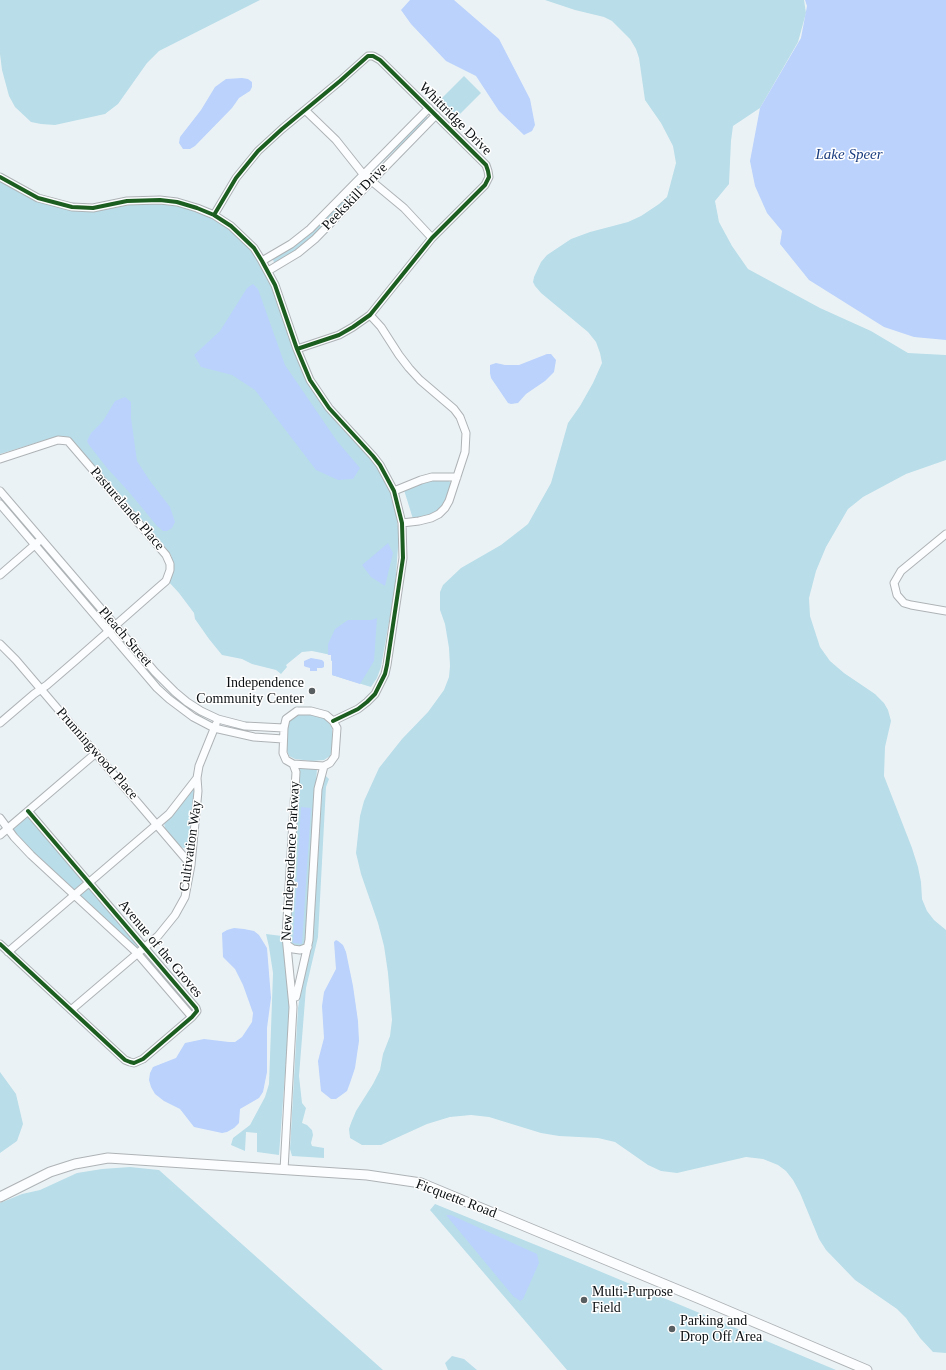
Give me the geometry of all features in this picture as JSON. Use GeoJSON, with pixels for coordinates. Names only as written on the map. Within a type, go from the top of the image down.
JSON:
{"type":"FeatureCollection","features":[{"type":"Feature","properties":{"kind":"main road","name":"Ficquette Road"},"geometry":{"type":"LineString","coordinates":[[0,1197],[50,1172],[75,1164],[108,1158],[367,1175],[421,1183],[867,1370]]}},
{"type":"Feature","properties":{"kind":"street","name":"Whittridge Drive"},"geometry":{"type":"LineString","coordinates":[[214,215],[227,191],[258,151],[282,129],[340,82],[368,56],[373,56],[380,60],[486,166],[488,177],[485,185],[432,238],[370,315],[339,335],[297,349]]}},
{"type":"Feature","properties":{"kind":"street","name":"Peekskill Drive"},"geometry":{"type":"LineString","coordinates":[[262,261],[300,237],[429,108]]}},
{"type":"Feature","properties":{"kind":"street"},"geometry":{"type":"LineString","coordinates":[[305,110],[336,140],[363,174],[404,208],[432,238]]}},
{"type":"Feature","properties":{"kind":"street","name":"Peekskill Drive"},"geometry":{"type":"LineString","coordinates":[[268,271],[306,248],[436,115]]}},
{"type":"Feature","properties":{"kind":"street"},"geometry":{"type":"LineString","coordinates":[[0,176],[38,198],[72,207],[94,208],[127,202],[160,200],[177,202],[214,215],[231,226],[254,248],[262,261],[275,284],[297,349],[310,380],[328,408],[373,456],[380,466],[394,491],[402,523],[403,558],[387,665],[380,684],[367,702],[358,709],[333,721]]}},
{"type":"Feature","properties":{"kind":"street"},"geometry":{"type":"LineString","coordinates":[[370,315],[381,327],[409,368],[420,380],[454,409],[460,416],[464,426],[466,442],[465,452],[449,501],[445,508],[438,514],[425,520],[402,523]]}},
{"type":"Feature","properties":{"kind":"street","name":"Pasturelands Place"},"geometry":{"type":"LineString","coordinates":[[0,459],[58,440],[68,441],[166,555],[170,564],[170,570],[166,581],[115,625],[109,632],[0,723]]}},
{"type":"Feature","properties":{"kind":"street"},"geometry":{"type":"LineString","coordinates":[[394,491],[432,477],[457,477]]}},
{"type":"Feature","properties":{"kind":"street","name":"Pleach Street"},"geometry":{"type":"LineString","coordinates":[[0,491],[155,672],[175,692],[197,708],[218,719],[245,726],[284,728]]}},
{"type":"Feature","properties":{"kind":"street","name":"Pleach Street"},"geometry":{"type":"LineString","coordinates":[[0,504],[157,688],[169,699],[193,717],[214,728],[254,737],[283,738]]}},
{"type":"Feature","properties":{"kind":"street"},"geometry":{"type":"LineString","coordinates":[[946,534],[901,571],[894,583],[897,595],[904,603],[946,611]]}},
{"type":"Feature","properties":{"kind":"street"},"geometry":{"type":"LineString","coordinates":[[0,575],[41,539]]}},
{"type":"Feature","properties":{"kind":"street","name":"Prunningwood Place"},"geometry":{"type":"LineString","coordinates":[[0,644],[41,689],[191,865]]}},
{"type":"Feature","properties":{"kind":"street"},"geometry":{"type":"LineString","coordinates":[[297,711],[311,711],[326,715],[333,721],[337,728],[334,756],[330,763],[324,766],[293,764],[286,760],[283,753],[283,738],[286,719],[297,711]]}},
{"type":"Feature","properties":{"kind":"street","name":"Cultivation Way"},"geometry":{"type":"LineString","coordinates":[[72,1010],[166,927],[185,897],[191,865],[198,791],[197,778],[218,719]]}},
{"type":"Feature","properties":{"kind":"street"},"geometry":{"type":"LineString","coordinates":[[0,835],[96,753]]}},
{"type":"Feature","properties":{"kind":"street","name":"New Independence Parkway"},"geometry":{"type":"LineString","coordinates":[[284,1170],[293,1007],[287,945],[296,772],[293,764]]}},
{"type":"Feature","properties":{"kind":"street","name":"New Independence Parkway"},"geometry":{"type":"LineString","coordinates":[[293,1007],[309,940],[318,789],[324,766]]}},
{"type":"Feature","properties":{"kind":"street","name":"Cultivation Way"},"geometry":{"type":"LineString","coordinates":[[8,952],[157,824],[176,806],[197,778]]}},
{"type":"Feature","properties":{"kind":"street","name":"Avenue of the Groves"},"geometry":{"type":"LineString","coordinates":[[0,944],[125,1060],[130,1062],[134,1063],[143,1059],[195,1014],[196,1008],[28,811]]}},
{"type":"Feature","properties":{"kind":"street","name":"Avenue of the Groves"},"geometry":{"type":"LineString","coordinates":[[0,818],[7,829],[30,855],[138,953],[195,1014]]}},
{"type":"Feature","properties":{"kind":"street"},"geometry":{"type":"LineString","coordinates":[[287,945],[293,949],[300,950],[308,947]]}},
{"type":"Feature","properties":{"kind":"shaded area"},"geometry":{"type":"Polygon","coordinates":[[[0,0],[260,0],[159,51],[147,63],[118,104],[105,114],[55,125],[31,122],[15,107],[9,96],[2,70],[0,54],[0,0]]]}},
{"type":"Feature","properties":{"kind":"shaded area"},"geometry":{"type":"Polygon","coordinates":[[[545,0],[804,0],[806,13],[798,42],[760,108],[733,126],[729,184],[715,201],[719,222],[732,246],[748,269],[820,308],[871,331],[908,353],[946,355],[946,460],[906,474],[863,497],[848,509],[826,547],[816,571],[809,598],[810,616],[820,647],[830,661],[844,673],[875,694],[884,703],[888,710],[891,721],[885,747],[884,776],[918,867],[922,899],[927,911],[934,920],[946,930],[946,1353],[933,1352],[897,1309],[855,1280],[826,1250],[819,1239],[793,1180],[786,1171],[778,1165],[763,1159],[746,1157],[677,1173],[661,1171],[648,1165],[615,1142],[598,1138],[559,1136],[541,1133],[489,1117],[471,1115],[450,1117],[427,1124],[381,1145],[362,1145],[350,1138],[349,1129],[356,1111],[380,1070],[383,1054],[390,1036],[392,1020],[384,946],[378,923],[361,874],[356,853],[360,816],[364,801],[379,768],[402,739],[428,712],[444,690],[449,677],[449,648],[445,624],[440,610],[440,592],[443,585],[461,568],[501,545],[528,524],[551,483],[568,423],[580,406],[602,363],[596,342],[588,332],[541,293],[533,282],[534,277],[541,262],[547,255],[571,239],[590,232],[628,222],[641,216],[659,204],[667,197],[676,163],[673,146],[661,123],[645,100],[639,58],[630,39],[612,21],[604,17],[575,10],[545,0]]]}},
{"type":"Feature","properties":{"kind":"shaded area"},"geometry":{"type":"Polygon","coordinates":[[[464,76],[481,93],[453,121],[436,104],[464,76]]]}},
{"type":"Feature","properties":{"kind":"shaded area"},"geometry":{"type":"Polygon","coordinates":[[[425,116],[427,117],[427,120],[372,172],[371,170],[425,116]]]}},
{"type":"Feature","properties":{"kind":"shaded area"},"geometry":{"type":"Polygon","coordinates":[[[363,180],[363,183],[327,225],[303,247],[274,263],[273,259],[363,180]]]}},
{"type":"Feature","properties":{"kind":"shaded area"},"geometry":{"type":"Polygon","coordinates":[[[0,181],[24,195],[43,203],[78,211],[97,211],[134,204],[149,203],[189,209],[221,223],[238,236],[257,258],[270,283],[294,352],[306,379],[321,404],[375,464],[392,495],[399,534],[395,588],[381,667],[377,678],[371,687],[332,675],[331,655],[312,651],[302,652],[286,665],[287,667],[281,674],[276,670],[252,664],[242,659],[222,655],[195,619],[194,613],[168,581],[173,562],[171,555],[69,437],[58,436],[0,454],[0,181]]]}},
{"type":"Feature","properties":{"kind":"shaded area"},"geometry":{"type":"Polygon","coordinates":[[[447,479],[452,484],[445,503],[440,509],[428,516],[413,519],[404,490],[433,480],[447,479]]]}},
{"type":"Feature","properties":{"kind":"shaded area"},"geometry":{"type":"Polygon","coordinates":[[[297,715],[315,715],[326,719],[332,728],[332,750],[330,756],[324,760],[312,761],[295,759],[289,756],[287,750],[288,723],[297,715]]]}},
{"type":"Feature","properties":{"kind":"shaded area"},"geometry":{"type":"Polygon","coordinates":[[[299,767],[317,768],[306,942],[305,945],[300,948],[289,945],[299,767]]]}},
{"type":"Feature","properties":{"kind":"shaded area"},"geometry":{"type":"Polygon","coordinates":[[[324,774],[329,779],[326,787],[318,937],[306,988],[299,1076],[302,1103],[306,1108],[302,1123],[307,1125],[312,1130],[312,1146],[324,1148],[324,1158],[292,1156],[290,1149],[298,1008],[304,971],[313,939],[322,790],[320,785],[324,774]]]}},
{"type":"Feature","properties":{"kind":"shaded area"},"geometry":{"type":"Polygon","coordinates":[[[193,789],[195,791],[190,843],[187,847],[183,848],[178,845],[165,828],[164,823],[193,789]]]}},
{"type":"Feature","properties":{"kind":"shaded area"},"geometry":{"type":"Polygon","coordinates":[[[28,817],[83,881],[78,888],[73,890],[16,837],[13,831],[15,826],[28,817]]]}},
{"type":"Feature","properties":{"kind":"shaded area"},"geometry":{"type":"Polygon","coordinates":[[[87,888],[90,888],[139,945],[137,948],[81,897],[81,893],[87,888]]]}},
{"type":"Feature","properties":{"kind":"shaded area"},"geometry":{"type":"Polygon","coordinates":[[[266,934],[282,936],[284,942],[290,1006],[279,1155],[257,1152],[257,1133],[246,1132],[245,1151],[231,1145],[233,1138],[250,1125],[265,1097],[269,1084],[273,973],[266,934]]]}},
{"type":"Feature","properties":{"kind":"shaded area"},"geometry":{"type":"Polygon","coordinates":[[[0,1072],[16,1094],[23,1124],[17,1141],[0,1153],[0,1072]]]}},
{"type":"Feature","properties":{"kind":"shaded area"},"geometry":{"type":"Polygon","coordinates":[[[130,1167],[159,1170],[383,1370],[0,1370],[0,1203],[22,1194],[40,1190],[77,1173],[130,1167]]]}},
{"type":"Feature","properties":{"kind":"shaded area"},"geometry":{"type":"Polygon","coordinates":[[[435,1204],[836,1370],[567,1370],[430,1210],[435,1204]]]}},
{"type":"Feature","properties":{"kind":"shaded area"},"geometry":{"type":"Polygon","coordinates":[[[452,1356],[464,1359],[477,1370],[448,1370],[445,1363],[452,1356]]]}},
{"type":"Feature","properties":{"kind":"water"},"geometry":{"type":"Polygon","coordinates":[[[410,0],[454,0],[499,39],[530,99],[535,125],[532,131],[524,135],[499,111],[476,76],[446,61],[411,24],[401,10],[410,0]]]}},
{"type":"Feature","properties":{"kind":"water","name":"Lake Speer"},"geometry":{"type":"Polygon","coordinates":[[[805,0],[946,0],[946,340],[914,337],[884,327],[809,280],[780,244],[782,231],[767,213],[755,186],[750,161],[760,108],[801,38],[807,6],[805,0]]]}},
{"type":"Feature","properties":{"kind":"water"},"geometry":{"type":"Polygon","coordinates":[[[226,79],[248,79],[252,82],[250,91],[239,98],[232,108],[195,146],[190,149],[183,149],[179,143],[180,137],[201,110],[215,87],[226,79]]]}},
{"type":"Feature","properties":{"kind":"water"},"geometry":{"type":"Polygon","coordinates":[[[253,284],[258,289],[285,365],[337,441],[360,468],[353,479],[338,480],[316,470],[255,390],[232,375],[201,367],[194,355],[220,331],[247,288],[253,284]]]}},
{"type":"Feature","properties":{"kind":"water"},"geometry":{"type":"Polygon","coordinates":[[[547,354],[551,354],[556,360],[554,372],[545,381],[526,394],[518,403],[508,403],[491,378],[490,365],[496,363],[505,365],[519,365],[547,354]]]}},
{"type":"Feature","properties":{"kind":"water"},"geometry":{"type":"Polygon","coordinates":[[[125,397],[131,402],[131,418],[137,461],[170,507],[175,522],[172,528],[167,531],[163,531],[157,526],[107,468],[87,441],[91,433],[103,421],[115,401],[125,397]]]}},
{"type":"Feature","properties":{"kind":"water"},"geometry":{"type":"Polygon","coordinates":[[[388,543],[393,553],[385,586],[371,577],[362,565],[388,543]]]}},
{"type":"Feature","properties":{"kind":"water"},"geometry":{"type":"Polygon","coordinates":[[[377,618],[374,661],[360,684],[332,675],[332,661],[331,655],[328,655],[328,644],[335,629],[348,620],[371,620],[377,618]]]}},
{"type":"Feature","properties":{"kind":"water"},"geometry":{"type":"Polygon","coordinates":[[[311,658],[322,660],[324,662],[324,667],[317,668],[317,671],[310,671],[310,668],[304,666],[304,661],[311,658]]]}},
{"type":"Feature","properties":{"kind":"water"},"geometry":{"type":"Polygon","coordinates":[[[301,807],[311,808],[302,944],[293,943],[301,807]]]}},
{"type":"Feature","properties":{"kind":"water"},"geometry":{"type":"Polygon","coordinates":[[[234,928],[254,931],[259,935],[267,948],[271,998],[267,1028],[267,1072],[263,1092],[259,1098],[240,1109],[239,1123],[234,1128],[222,1133],[194,1127],[180,1109],[164,1101],[155,1094],[149,1080],[153,1067],[176,1058],[185,1043],[204,1039],[235,1042],[242,1037],[252,1022],[253,1013],[243,985],[235,969],[223,957],[222,933],[234,928]]]}},
{"type":"Feature","properties":{"kind":"water"},"geometry":{"type":"Polygon","coordinates":[[[336,940],[343,945],[346,952],[353,986],[359,1041],[355,1068],[347,1091],[336,1099],[331,1099],[321,1091],[318,1061],[324,1038],[322,1006],[324,992],[336,969],[334,942],[336,940]]]}},
{"type":"Feature","properties":{"kind":"water"},"geometry":{"type":"Polygon","coordinates":[[[446,1215],[451,1215],[537,1254],[539,1263],[523,1299],[520,1301],[513,1296],[446,1215]]]}},
{"type":"Feature","properties":{"kind":"cycle path"},"geometry":{"type":"LineString","coordinates":[[214,215],[236,178],[258,151],[368,56],[373,56],[380,60],[486,165],[489,177],[485,185],[432,238],[370,315],[339,335],[297,349]]}},
{"type":"Feature","properties":{"kind":"cycle path"},"geometry":{"type":"LineString","coordinates":[[0,177],[38,198],[72,207],[93,208],[127,201],[160,200],[177,202],[197,208],[214,215],[231,226],[254,248],[262,261],[275,285],[297,349],[310,380],[329,408],[380,465],[394,491],[402,523],[403,558],[385,674],[375,694],[367,702],[358,709],[333,721]]}},
{"type":"Feature","properties":{"kind":"cycle path"},"geometry":{"type":"LineString","coordinates":[[0,944],[125,1060],[130,1062],[134,1063],[143,1059],[197,1011],[28,811]]}},
{"type":"Feature","properties":{"kind":"place","name":"Independence Community Center"},"geometry":{"type":"Point","coordinates":[312,691]}},
{"type":"Feature","properties":{"kind":"place","name":"Multi-Purpose Field"},"geometry":{"type":"Point","coordinates":[584,1300]}},
{"type":"Feature","properties":{"kind":"place","name":"Parking and Drop Off Area"},"geometry":{"type":"Point","coordinates":[672,1329]}}]}
